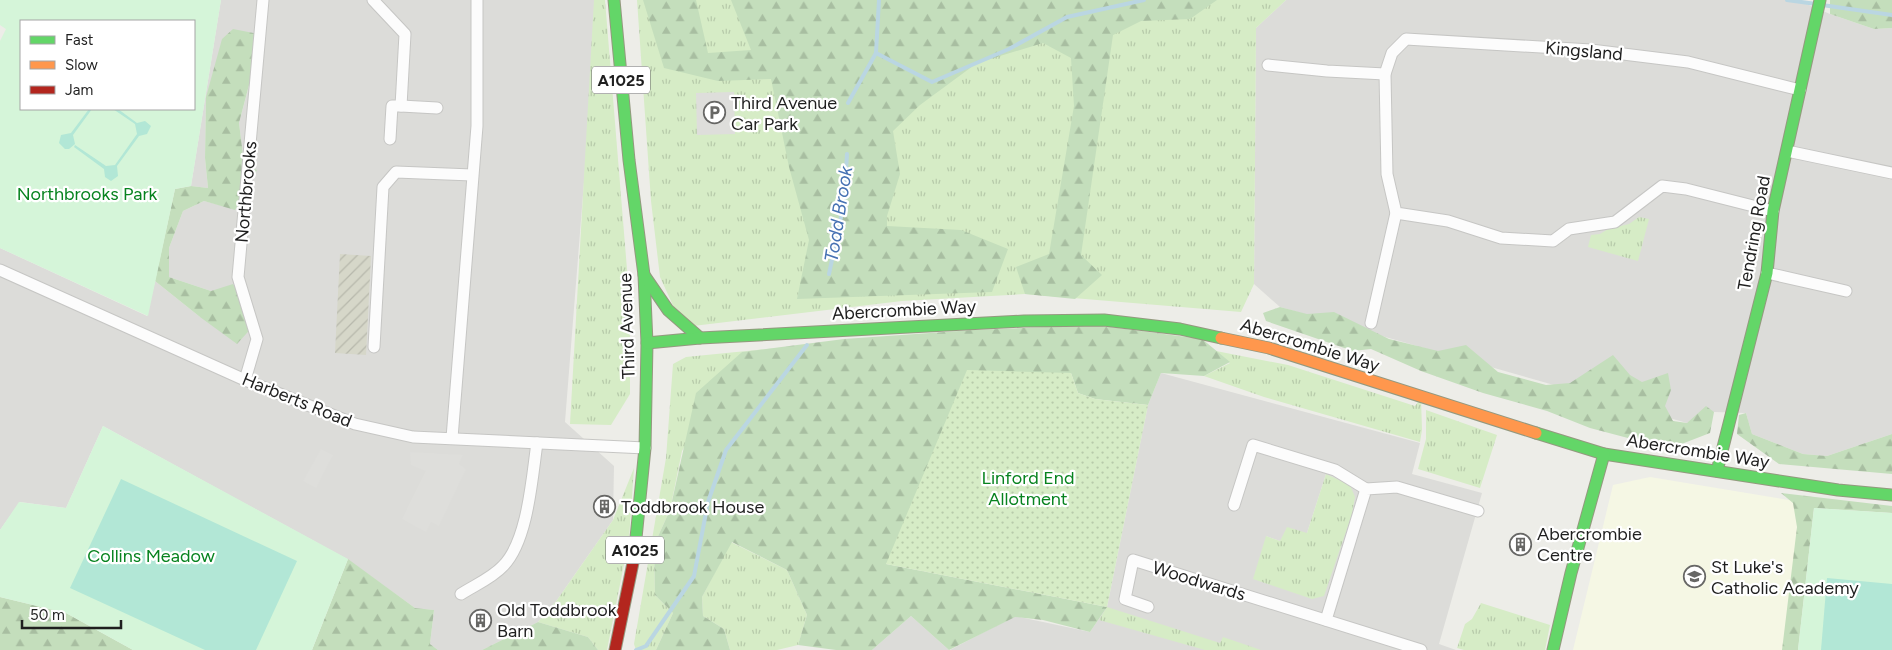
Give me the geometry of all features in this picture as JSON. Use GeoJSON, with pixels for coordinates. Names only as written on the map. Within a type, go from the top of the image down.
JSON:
{"type":"FeatureCollection","features":[{"type":"Feature","properties":{"kind":"street","name":"Northbrooks"},"geometry":{"type":"LineString","coordinates":[[245,380],[257,339],[238,277],[263,0]]}},
{"type":"Feature","properties":{"kind":"street"},"geometry":{"type":"LineString","coordinates":[[373,0],[405,34],[401,106]]}},
{"type":"Feature","properties":{"kind":"street"},"geometry":{"type":"LineString","coordinates":[[452,438],[477,126],[477,0]]}},
{"type":"Feature","properties":{"kind":"street","name":"Third Avenue"},"geometry":{"type":"LineString","coordinates":[[614,0],[629,160],[644,274],[647,343],[645,448],[635,552],[615,650]]}},
{"type":"Feature","properties":{"kind":"street","name":"Tendring Road"},"geometry":{"type":"LineString","coordinates":[[1717,471],[1767,273],[1773,211],[1820,0]]}},
{"type":"Feature","properties":{"kind":"street","name":"Kingsland"},"geometry":{"type":"LineString","coordinates":[[1371,323],[1396,213],[1388,174],[1385,74],[1392,52],[1406,39],[1591,50],[1688,62],[1800,90]]}},
{"type":"Feature","properties":{"kind":"street"},"geometry":{"type":"LineString","coordinates":[[1268,65],[1385,74]]}},
{"type":"Feature","properties":{"kind":"street"},"geometry":{"type":"LineString","coordinates":[[390,139],[392,106],[437,108]]}},
{"type":"Feature","properties":{"kind":"street"},"geometry":{"type":"LineString","coordinates":[[1787,152],[1892,173]]}},
{"type":"Feature","properties":{"kind":"street"},"geometry":{"type":"LineString","coordinates":[[374,347],[383,187],[396,172],[472,175]]}},
{"type":"Feature","properties":{"kind":"street"},"geometry":{"type":"LineString","coordinates":[[1396,213],[1448,221],[1501,238],[1553,241],[1569,228],[1615,222],[1662,186],[1686,189],[1773,211]]}},
{"type":"Feature","properties":{"kind":"street","name":"Harberts Road"},"geometry":{"type":"LineString","coordinates":[[0,270],[245,380],[356,424],[412,436],[645,448]]}},
{"type":"Feature","properties":{"kind":"street"},"geometry":{"type":"LineString","coordinates":[[1767,273],[1846,291]]}},
{"type":"Feature","properties":{"kind":"street"},"geometry":{"type":"LineString","coordinates":[[644,274],[659,302],[676,321],[700,338]]}},
{"type":"Feature","properties":{"kind":"street","name":"Abercrombie Way"},"geometry":{"type":"LineString","coordinates":[[647,343],[700,338],[1024,321],[1104,320],[1180,329],[1268,348],[1432,402],[1604,454],[1838,490],[1892,495]]}},
{"type":"Feature","properties":{"kind":"street"},"geometry":{"type":"LineString","coordinates":[[461,594],[496,572],[511,556],[527,514],[537,443]]}},
{"type":"Feature","properties":{"kind":"street"},"geometry":{"type":"LineString","coordinates":[[1234,505],[1253,445],[1335,470],[1366,489],[1397,487],[1478,511]]}},
{"type":"Feature","properties":{"kind":"street"},"geometry":{"type":"LineString","coordinates":[[1553,650],[1571,573],[1604,454]]}},
{"type":"Feature","properties":{"kind":"street"},"geometry":{"type":"LineString","coordinates":[[1326,620],[1366,489]]}},
{"type":"Feature","properties":{"kind":"street","name":"Woodwards"},"geometry":{"type":"LineString","coordinates":[[1148,607],[1125,599],[1133,560],[1421,650]]}},
{"type":"Feature","properties":{"kind":"shaded area"},"geometry":{"type":"Polygon","coordinates":[[[221,0],[595,0],[597,18],[565,422],[614,466],[613,520],[557,600],[538,622],[482,650],[438,650],[430,644],[434,610],[415,608],[347,559],[103,426],[66,508],[20,502],[0,530],[0,248],[147,316],[155,281],[200,317],[211,291],[169,277],[169,248],[183,211],[204,201],[235,209],[256,170],[244,164],[239,123],[259,48],[206,97],[205,158],[208,188],[191,186],[221,0]]]}},
{"type":"Feature","properties":{"kind":"shaded area"},"geometry":{"type":"Polygon","coordinates":[[[1286,0],[1797,0],[1874,29],[1892,28],[1892,434],[1827,456],[1803,454],[1752,434],[1746,413],[1714,412],[1687,423],[1280,307],[1254,284],[1256,28],[1286,0]]]}},
{"type":"Feature","properties":{"kind":"shaded area","name":"Third Avenue Car Park"},"geometry":{"type":"Polygon","coordinates":[[[734,92],[735,134],[697,135],[696,93],[734,92]]]}},
{"type":"Feature","properties":{"kind":"shaded area"},"geometry":{"type":"Polygon","coordinates":[[[340,254],[371,256],[366,355],[335,353],[340,254]]]}},
{"type":"Feature","properties":{"kind":"shaded area"},"geometry":{"type":"Polygon","coordinates":[[[1161,373],[1420,443],[1412,474],[1482,493],[1439,644],[1456,650],[950,650],[1015,616],[1090,632],[1107,607],[1148,405],[1161,373]],[[1326,474],[1307,533],[1280,541],[1266,536],[1312,599],[1326,474]]]}},
{"type":"Feature","properties":{"kind":"shaded area"},"geometry":{"type":"Polygon","coordinates":[[[321,449],[333,455],[316,488],[303,481],[321,449]]]}},
{"type":"Feature","properties":{"kind":"shaded area"},"geometry":{"type":"Polygon","coordinates":[[[410,452],[463,455],[459,464],[466,469],[439,526],[431,522],[426,532],[402,519],[426,471],[411,465],[410,452]]]}},
{"type":"Feature","properties":{"kind":"shaded area","name":"St Luke's Catholic Academy"},"geometry":{"type":"Polygon","coordinates":[[[1650,477],[1807,503],[1792,650],[1573,650],[1613,485],[1650,477]]]}},
{"type":"Feature","properties":{"kind":"shaded area"},"geometry":{"type":"Polygon","coordinates":[[[911,616],[949,650],[872,650],[911,616]]]}},
{"type":"Feature","properties":{"kind":"green space","name":"Northbrooks Park"},"geometry":{"type":"Polygon","coordinates":[[[0,0],[221,0],[191,186],[175,189],[148,316],[0,248],[0,41],[6,29],[0,25],[0,0]]]}},
{"type":"Feature","properties":{"kind":"green space"},"geometry":{"type":"Polygon","coordinates":[[[594,0],[605,0],[630,306],[630,394],[611,425],[570,424],[594,0]]]}},
{"type":"Feature","properties":{"kind":"green space"},"geometry":{"type":"Polygon","coordinates":[[[637,0],[1286,0],[1256,28],[1254,284],[1241,312],[1025,294],[902,301],[693,326],[676,312],[660,277],[651,201],[637,0]]]}},
{"type":"Feature","properties":{"kind":"green space"},"geometry":{"type":"Polygon","coordinates":[[[643,0],[696,0],[708,53],[751,50],[731,0],[1217,0],[1190,19],[1141,21],[1113,35],[1081,255],[1102,275],[1075,299],[1025,294],[1016,267],[1049,254],[1074,106],[1071,58],[1043,43],[977,63],[920,105],[893,131],[900,174],[887,216],[887,226],[961,230],[1008,249],[992,292],[797,299],[809,240],[789,167],[771,79],[718,81],[664,68],[643,0]]]}},
{"type":"Feature","properties":{"kind":"green space"},"geometry":{"type":"Polygon","coordinates":[[[1830,0],[1892,0],[1892,28],[1874,29],[1830,14],[1830,0]]]}},
{"type":"Feature","properties":{"kind":"green space"},"geometry":{"type":"Polygon","coordinates":[[[233,29],[259,34],[259,47],[239,123],[244,163],[257,170],[235,210],[204,201],[183,211],[169,248],[169,277],[211,291],[233,284],[255,324],[237,344],[155,281],[175,189],[191,186],[208,188],[205,158],[206,97],[222,39],[233,29]]]}},
{"type":"Feature","properties":{"kind":"green space"},"geometry":{"type":"Polygon","coordinates":[[[88,110],[91,110],[73,135],[75,144],[69,149],[65,149],[59,143],[61,135],[71,133],[88,110]]]}},
{"type":"Feature","properties":{"kind":"green space"},"geometry":{"type":"Polygon","coordinates":[[[114,110],[119,110],[137,123],[145,121],[151,126],[147,134],[139,136],[117,166],[118,176],[111,181],[105,177],[104,169],[74,147],[75,145],[106,166],[115,165],[137,134],[135,124],[114,110]]]}},
{"type":"Feature","properties":{"kind":"green space"},"geometry":{"type":"Polygon","coordinates":[[[1639,217],[1649,219],[1638,261],[1588,247],[1591,235],[1600,234],[1608,229],[1629,224],[1639,217]]]}},
{"type":"Feature","properties":{"kind":"green space"},"geometry":{"type":"Polygon","coordinates":[[[1280,307],[1307,314],[1334,312],[1389,339],[1438,351],[1466,345],[1498,372],[1546,385],[1570,383],[1613,355],[1630,375],[1642,382],[1668,373],[1671,390],[1665,406],[1673,421],[1687,423],[1706,406],[1714,412],[1710,433],[1679,445],[1643,442],[1590,428],[1547,411],[1483,393],[1421,371],[1371,349],[1353,351],[1266,321],[1263,313],[1280,307]]]}},
{"type":"Feature","properties":{"kind":"green space"},"geometry":{"type":"Polygon","coordinates":[[[1095,325],[1202,339],[1230,362],[1204,376],[1161,373],[1148,405],[1095,399],[1078,393],[1071,373],[886,564],[1107,607],[1090,632],[1043,620],[1015,617],[949,650],[911,616],[872,650],[836,650],[798,645],[807,615],[787,570],[732,542],[702,597],[703,616],[724,629],[730,650],[656,650],[673,613],[655,595],[654,545],[670,510],[696,393],[742,352],[844,339],[973,330],[1095,325]]]}},
{"type":"Feature","properties":{"kind":"green space"},"geometry":{"type":"Polygon","coordinates":[[[807,345],[742,352],[682,451],[670,510],[654,545],[655,595],[673,613],[656,650],[636,650],[634,644],[666,458],[673,364],[686,357],[807,345]]]}},
{"type":"Feature","properties":{"kind":"green space"},"geometry":{"type":"Polygon","coordinates":[[[1216,351],[1288,365],[1415,406],[1421,398],[1422,430],[1420,442],[1264,397],[1204,376],[1230,363],[1216,351]]]}},
{"type":"Feature","properties":{"kind":"green space","name":"Linford End Allotment"},"geometry":{"type":"Polygon","coordinates":[[[967,370],[1071,373],[1078,393],[1095,399],[1148,405],[1107,607],[886,564],[967,370]]]}},
{"type":"Feature","properties":{"kind":"green space"},"geometry":{"type":"Polygon","coordinates":[[[1426,410],[1497,435],[1480,488],[1418,469],[1426,439],[1426,410]]]}},
{"type":"Feature","properties":{"kind":"green space"},"geometry":{"type":"Polygon","coordinates":[[[1746,413],[1752,434],[1803,454],[1827,456],[1892,434],[1892,474],[1779,464],[1737,434],[1739,415],[1746,413]]]}},
{"type":"Feature","properties":{"kind":"green space","name":"Collins Meadow"},"geometry":{"type":"Polygon","coordinates":[[[103,426],[348,559],[312,650],[133,650],[66,613],[0,597],[0,530],[19,502],[66,508],[103,426]]]}},
{"type":"Feature","properties":{"kind":"green space"},"geometry":{"type":"Polygon","coordinates":[[[634,468],[629,539],[607,650],[598,650],[588,637],[538,622],[557,600],[613,520],[634,468]]]}},
{"type":"Feature","properties":{"kind":"green space"},"geometry":{"type":"Polygon","coordinates":[[[1326,474],[1350,485],[1355,497],[1352,514],[1324,596],[1312,599],[1253,579],[1266,536],[1280,541],[1287,527],[1307,533],[1326,474]]]}},
{"type":"Feature","properties":{"kind":"green space"},"geometry":{"type":"Polygon","coordinates":[[[121,479],[297,561],[256,650],[205,650],[70,588],[121,479]]]}},
{"type":"Feature","properties":{"kind":"green space"},"geometry":{"type":"Polygon","coordinates":[[[1781,493],[1892,506],[1892,513],[1814,508],[1798,650],[1782,650],[1797,527],[1793,503],[1781,493]]]}},
{"type":"Feature","properties":{"kind":"green space"},"geometry":{"type":"Polygon","coordinates":[[[1814,508],[1892,513],[1892,650],[1798,650],[1814,508]]]}},
{"type":"Feature","properties":{"kind":"green space"},"geometry":{"type":"Polygon","coordinates":[[[731,542],[787,570],[807,615],[798,645],[777,650],[730,650],[724,629],[703,616],[702,597],[731,542]]]}},
{"type":"Feature","properties":{"kind":"green space"},"geometry":{"type":"Polygon","coordinates":[[[348,559],[415,608],[434,610],[430,644],[438,650],[312,650],[348,559]]]}},
{"type":"Feature","properties":{"kind":"green space"},"geometry":{"type":"Polygon","coordinates":[[[1827,578],[1892,584],[1892,650],[1821,650],[1827,578]]]}},
{"type":"Feature","properties":{"kind":"green space"},"geometry":{"type":"Polygon","coordinates":[[[0,597],[66,613],[133,650],[0,650],[0,597]]]}},
{"type":"Feature","properties":{"kind":"green space"},"geometry":{"type":"Polygon","coordinates":[[[1481,603],[1550,625],[1545,650],[1464,650],[1457,648],[1465,624],[1472,619],[1481,603]]]}},
{"type":"Feature","properties":{"kind":"green space"},"geometry":{"type":"Polygon","coordinates":[[[1107,607],[1220,643],[1223,637],[1261,650],[1205,650],[1099,620],[1107,607]]]}},
{"type":"Feature","properties":{"kind":"green space"},"geometry":{"type":"Polygon","coordinates":[[[538,622],[588,637],[598,650],[482,650],[538,622]]]}},
{"type":"Feature","properties":{"kind":"waterway","name":"Todd Brook"},"geometry":{"type":"LineString","coordinates":[[848,103],[876,53],[879,0]]}},
{"type":"Feature","properties":{"kind":"waterway"},"geometry":{"type":"LineString","coordinates":[[876,53],[932,82],[1009,49],[1067,17],[1144,0]]}},
{"type":"Feature","properties":{"kind":"waterway"},"geometry":{"type":"LineString","coordinates":[[1787,0],[1816,4]]}},
{"type":"Feature","properties":{"kind":"waterway"},"geometry":{"type":"LineString","coordinates":[[1822,5],[1892,15]]}},
{"type":"Feature","properties":{"kind":"waterway","name":"Todd Brook"},"geometry":{"type":"LineString","coordinates":[[829,274],[844,203],[847,154]]}},
{"type":"Feature","properties":{"kind":"waterway"},"geometry":{"type":"LineString","coordinates":[[636,650],[646,646],[694,576],[708,502],[726,450],[807,345]]}},
{"type":"Feature","properties":{"kind":"traffic: fast"},"geometry":{"type":"LineString","coordinates":[[614,0],[629,160],[644,275],[647,343],[645,448],[634,558]]}},
{"type":"Feature","properties":{"kind":"traffic: fast"},"geometry":{"type":"LineString","coordinates":[[1717,471],[1767,273],[1773,211],[1820,0]]}},
{"type":"Feature","properties":{"kind":"traffic: fast"},"geometry":{"type":"LineString","coordinates":[[644,275],[668,310],[700,338]]}},
{"type":"Feature","properties":{"kind":"traffic: fast"},"geometry":{"type":"LineString","coordinates":[[647,343],[700,338],[1024,321],[1104,320],[1180,329],[1221,338]]}},
{"type":"Feature","properties":{"kind":"traffic: fast"},"geometry":{"type":"LineString","coordinates":[[1536,433],[1604,454],[1838,490],[1892,495]]}},
{"type":"Feature","properties":{"kind":"traffic: fast"},"geometry":{"type":"LineString","coordinates":[[1553,650],[1571,573],[1604,454]]}},
{"type":"Feature","properties":{"kind":"traffic: slow"},"geometry":{"type":"LineString","coordinates":[[1221,338],[1269,348],[1536,433]]}},
{"type":"Feature","properties":{"kind":"traffic: jam"},"geometry":{"type":"LineString","coordinates":[[615,650],[634,558]]}},
{"type":"Feature","properties":{"kind":"place","name":"Third Avenue Car Park"},"geometry":{"type":"Point","coordinates":[715,113]}},
{"type":"Feature","properties":{"kind":"place","name":"Toddbrook House"},"geometry":{"type":"Point","coordinates":[605,507]}},
{"type":"Feature","properties":{"kind":"place","name":"Abercrombie Centre"},"geometry":{"type":"Point","coordinates":[1521,544]}},
{"type":"Feature","properties":{"kind":"place","name":"St Luke's Catholic Academy"},"geometry":{"type":"Point","coordinates":[1695,577]}},
{"type":"Feature","properties":{"kind":"place","name":"Old Toddbrook Barn"},"geometry":{"type":"Point","coordinates":[481,620]}}]}
